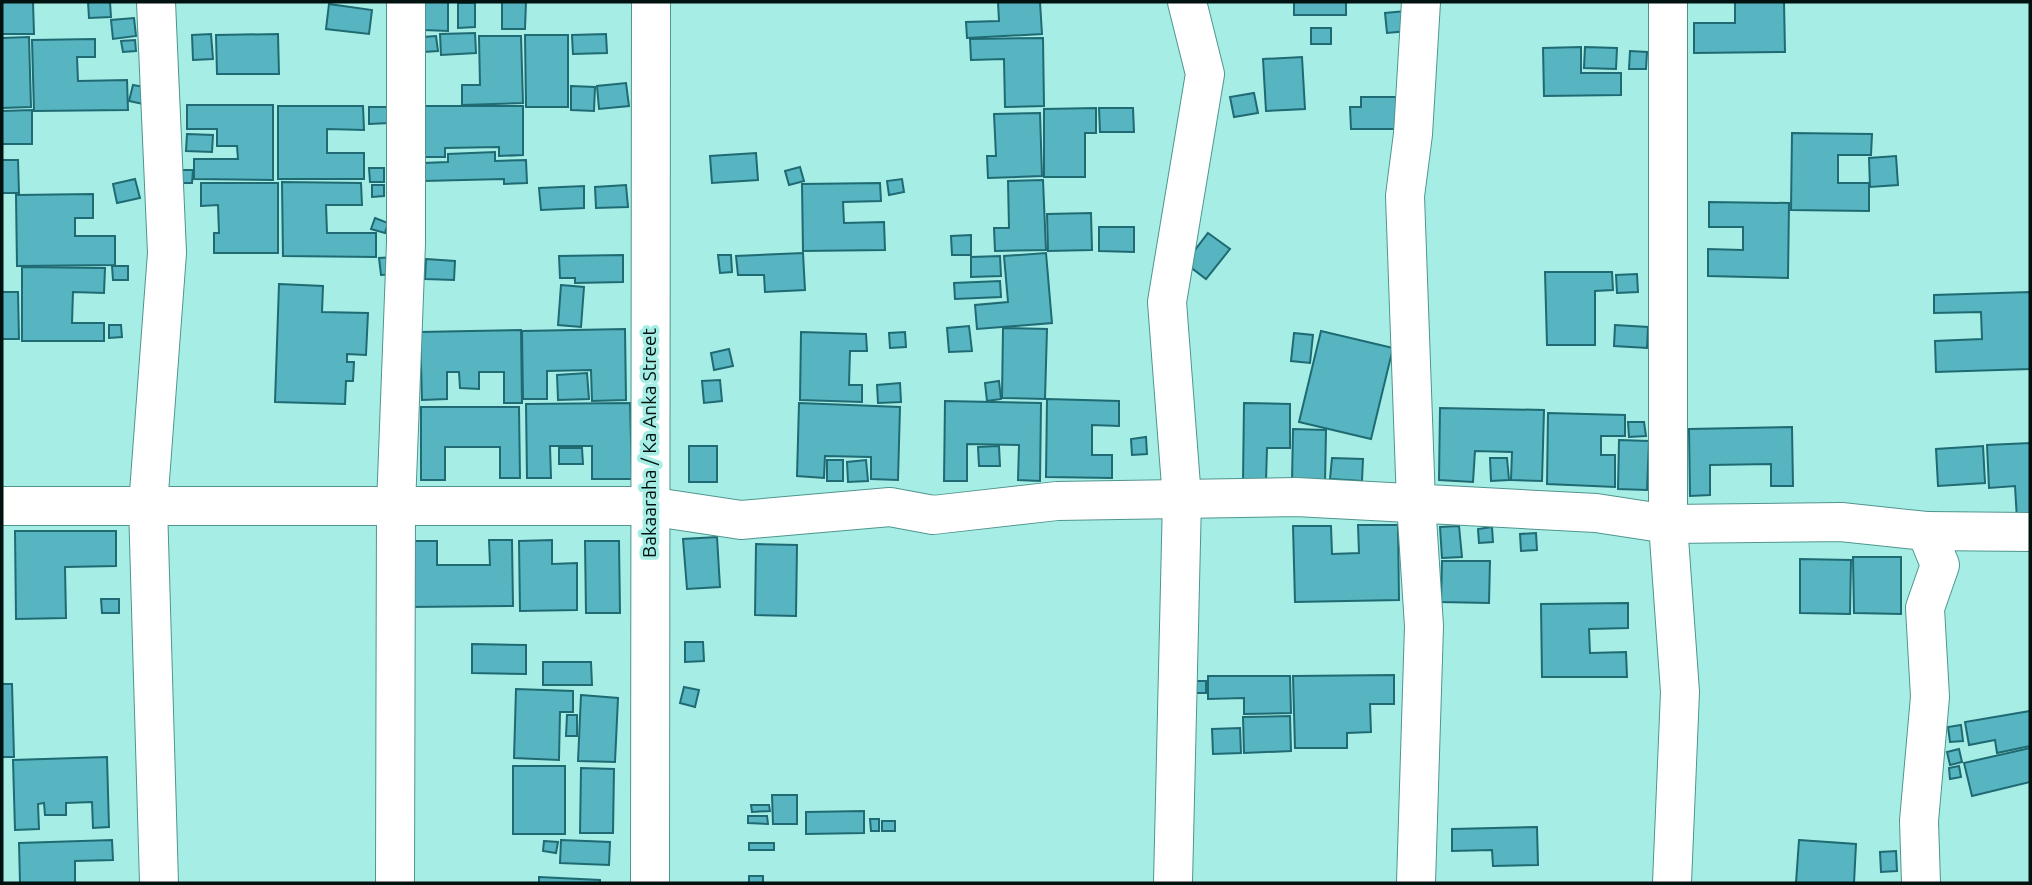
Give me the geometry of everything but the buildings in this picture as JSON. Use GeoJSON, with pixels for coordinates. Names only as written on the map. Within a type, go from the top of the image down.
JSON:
{"type":"FeatureCollection","features":[{"type":"Feature","properties":{"kind":"street"},"geometry":{"type":"LineString","coordinates":[[156,2],[167,253],[148,506],[159,883]]}},
{"type":"Feature","properties":{"kind":"street"},"geometry":{"type":"LineString","coordinates":[[395,883],[396,506],[405,243],[405,2]]}},
{"type":"Feature","properties":{"kind":"street","name":"Bakaaraha / Ka Anka Street"},"geometry":{"type":"LineString","coordinates":[[650,883],[648,506],[651,2]]}},
{"type":"Feature","properties":{"kind":"street"},"geometry":{"type":"LineString","coordinates":[[1173,883],[1182,499],[1167,302],[1205,74],[1187,2]]}},
{"type":"Feature","properties":{"kind":"street"},"geometry":{"type":"LineString","coordinates":[[1416,883],[1424,626],[1416,503],[1405,195],[1413,134],[1421,2]]}},
{"type":"Feature","properties":{"kind":"street"},"geometry":{"type":"LineString","coordinates":[[1668,2],[1668,524],[1680,692],[1672,883]]}},
{"type":"Feature","properties":{"kind":"street"},"geometry":{"type":"LineString","coordinates":[[2,506],[648,506],[741,520],[890,507],[933,515],[1056,501],[1296,497],[1596,513],[1668,524],[1841,522],[1926,531],[2030,532]]}},
{"type":"Feature","properties":{"kind":"street"},"geometry":{"type":"LineString","coordinates":[[1921,883],[1919,821],[1930,696],[1925,608],[1940,565],[1926,531]]}}]}
